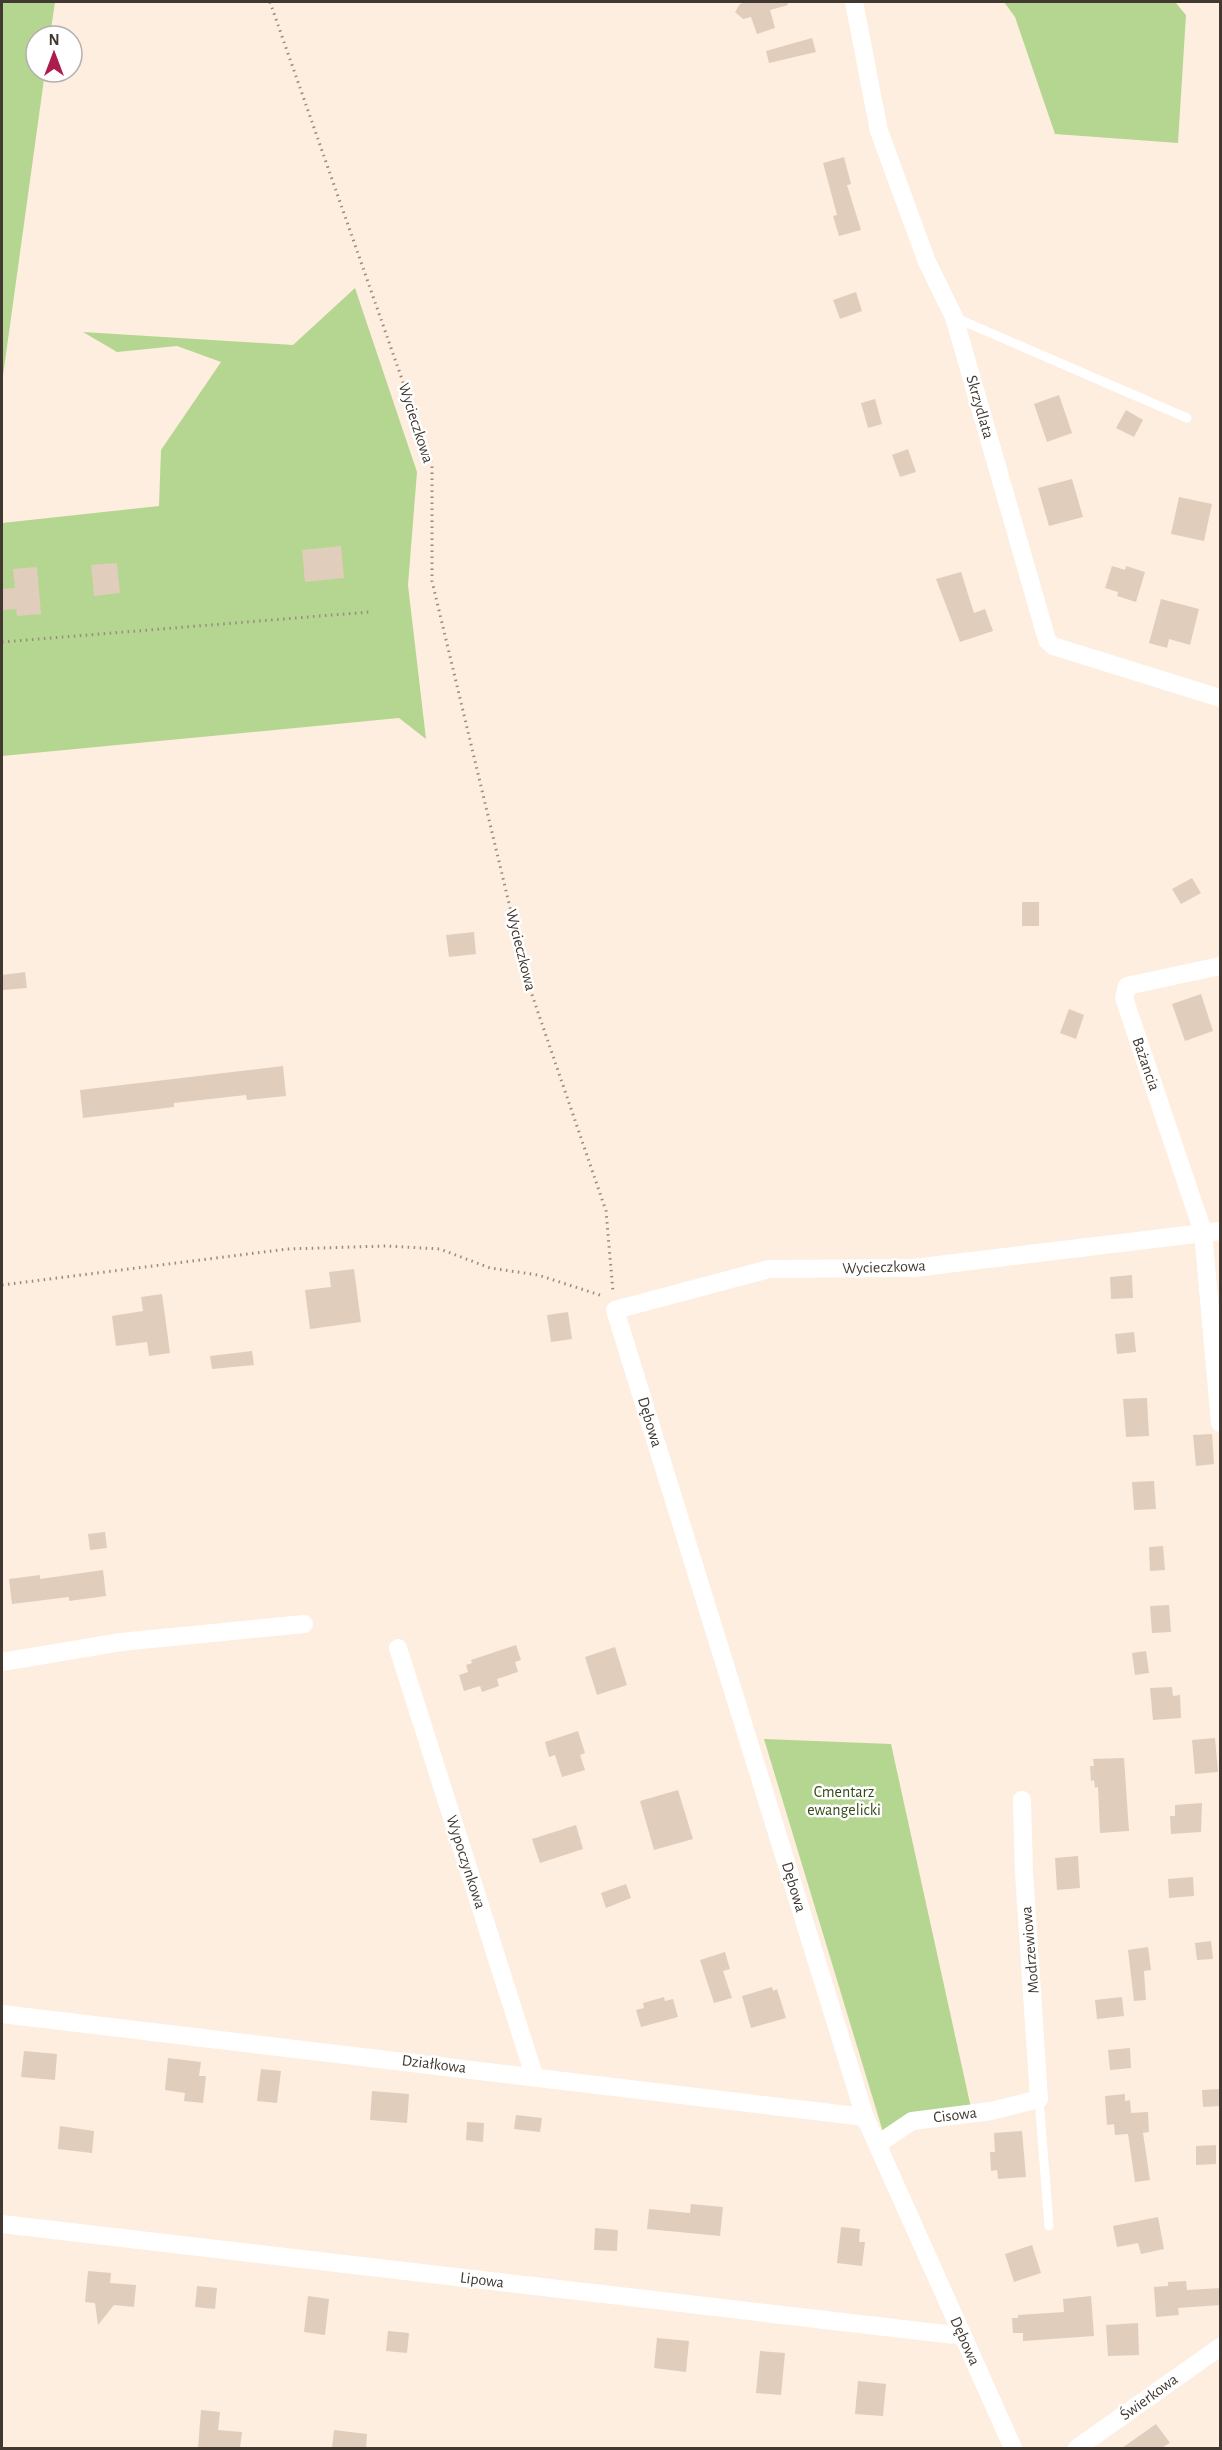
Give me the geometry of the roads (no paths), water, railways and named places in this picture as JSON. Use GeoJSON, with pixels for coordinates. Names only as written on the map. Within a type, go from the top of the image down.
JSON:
{"type":"FeatureCollection","features":[{"type":"Feature","properties":{"kind":"street","name":"Skrzydlata"},"geometry":{"type":"LineString","coordinates":[[854,2],[879,131],[927,262],[954,317],[1047,640],[1053,646],[1221,698]]}},
{"type":"Feature","properties":{"kind":"street","name":"Bażancia"},"geometry":{"type":"LineString","coordinates":[[1212,1231],[1124,998],[1127,986],[1221,966]]}},
{"type":"Feature","properties":{"kind":"street","name":"Wycieczkowa"},"geometry":{"type":"LineString","coordinates":[[614,1304],[770,1269],[914,1268],[1212,1231]]}},
{"type":"Feature","properties":{"kind":"street"},"geometry":{"type":"LineString","coordinates":[[1212,1231],[1221,1423]]}},
{"type":"Feature","properties":{"kind":"street","name":"Dębowa"},"geometry":{"type":"LineString","coordinates":[[614,1304],[865,2116],[1013,2448]]}},
{"type":"Feature","properties":{"kind":"street"},"geometry":{"type":"LineString","coordinates":[[2,1662],[121,1642],[304,1624]]}},
{"type":"Feature","properties":{"kind":"street","name":"Wypoczynkowa"},"geometry":{"type":"LineString","coordinates":[[398,1648],[534,2076]]}},
{"type":"Feature","properties":{"kind":"street","name":"Modrzewiowa"},"geometry":{"type":"LineString","coordinates":[[1022,1800],[1026,1904],[1039,2099]]}},
{"type":"Feature","properties":{"kind":"street","name":"Działkowa"},"geometry":{"type":"LineString","coordinates":[[2,2014],[865,2116]]}},
{"type":"Feature","properties":{"kind":"street","name":"Cisowa"},"geometry":{"type":"LineString","coordinates":[[878,2144],[912,2121],[991,2111],[1039,2099]]}},
{"type":"Feature","properties":{"kind":"street","name":"Lipowa"},"geometry":{"type":"LineString","coordinates":[[2,2224],[963,2336]]}},
{"type":"Feature","properties":{"kind":"street","name":"Świerkowa"},"geometry":{"type":"LineString","coordinates":[[1077,2448],[1221,2347]]}},
{"type":"Feature","properties":{"kind":"lane"},"geometry":{"type":"LineString","coordinates":[[954,317],[1187,418]]}},
{"type":"Feature","properties":{"kind":"lane"},"geometry":{"type":"LineString","coordinates":[[1039,2099],[1049,2226]]}},
{"type":"Feature","properties":{"kind":"park label","name":"Cmentarz ewangelicki"},"geometry":{"type":"Point","coordinates":[844,1801]}}]}
